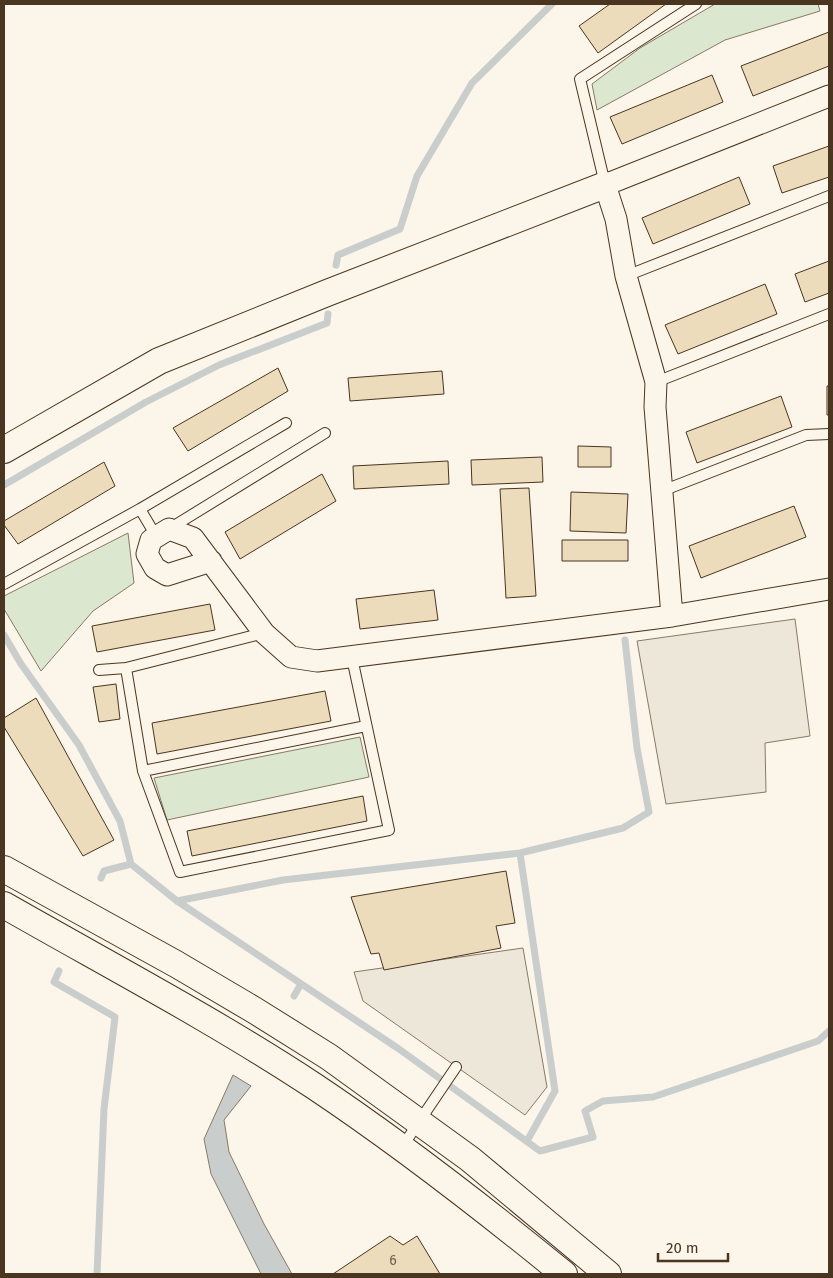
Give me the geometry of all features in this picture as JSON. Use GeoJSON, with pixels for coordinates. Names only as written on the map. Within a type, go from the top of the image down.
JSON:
{"type":"FeatureCollection","features":[{"type":"Feature","properties":{"kind":"street"},"geometry":{"type":"LineString","coordinates":[[4,450],[159,361],[829,96]]}},
{"type":"Feature","properties":{"kind":"street"},"geometry":{"type":"LineString","coordinates":[[605,185],[616,219],[626,276],[656,382],[655,407],[672,616]]}},
{"type":"Feature","properties":{"kind":"street"},"geometry":{"type":"LineString","coordinates":[[211,562],[167,575],[155,568],[147,554],[151,540],[162,533],[193,538],[211,562],[264,633],[291,656],[317,661],[672,616],[829,589]]}},
{"type":"Feature","properties":{"kind":"street"},"geometry":{"type":"LineString","coordinates":[[4,869],[254,1010],[329,1058],[477,1165],[608,1274]]}},
{"type":"Feature","properties":{"kind":"street"},"geometry":{"type":"LineString","coordinates":[[4,905],[240,1040],[313,1086],[452,1183],[564,1274]]}},
{"type":"Feature","properties":{"kind":"lane"},"geometry":{"type":"LineString","coordinates":[[605,185],[580,79],[696,4]]}},
{"type":"Feature","properties":{"kind":"lane"},"geometry":{"type":"LineString","coordinates":[[626,276],[829,196]]}},
{"type":"Feature","properties":{"kind":"lane"},"geometry":{"type":"LineString","coordinates":[[656,382],[829,314]]}},
{"type":"Feature","properties":{"kind":"lane"},"geometry":{"type":"LineString","coordinates":[[4,584],[140,509],[286,422]]}},
{"type":"Feature","properties":{"kind":"lane"},"geometry":{"type":"LineString","coordinates":[[140,509],[162,533],[325,433]]}},
{"type":"Feature","properties":{"kind":"lane"},"geometry":{"type":"LineString","coordinates":[[662,492],[806,435],[829,434]]}},
{"type":"Feature","properties":{"kind":"lane"},"geometry":{"type":"LineString","coordinates":[[99,670],[126,668],[264,633]]}},
{"type":"Feature","properties":{"kind":"lane"},"geometry":{"type":"LineString","coordinates":[[126,668],[143,771],[180,872],[389,830],[352,658]]}},
{"type":"Feature","properties":{"kind":"lane"},"geometry":{"type":"LineString","coordinates":[[143,771],[366,726]]}},
{"type":"Feature","properties":{"kind":"lane"},"geometry":{"type":"LineString","coordinates":[[402,1148],[417,1122],[456,1067]]}},
{"type":"Feature","properties":{"kind":"green space"},"geometry":{"type":"Polygon","coordinates":[[[715,4],[818,4],[820,11],[725,40],[597,110],[592,84],[640,48],[715,4]]]}},
{"type":"Feature","properties":{"kind":"green space"},"geometry":{"type":"Polygon","coordinates":[[[128,533],[134,583],[93,611],[41,671],[4,609],[4,596],[128,533]]]}},
{"type":"Feature","properties":{"kind":"green space"},"geometry":{"type":"Polygon","coordinates":[[[360,737],[369,777],[167,820],[154,778],[360,737]]]}},
{"type":"Feature","properties":{"kind":"shaded area"},"geometry":{"type":"Polygon","coordinates":[[[795,619],[810,736],[765,743],[766,792],[666,804],[637,641],[795,619]]]}},
{"type":"Feature","properties":{"kind":"shaded area"},"geometry":{"type":"Polygon","coordinates":[[[523,948],[547,1087],[525,1115],[363,1001],[354,972],[523,948]]]}},
{"type":"Feature","properties":{"kind":"shaded area"},"geometry":{"type":"Polygon","coordinates":[[[233,1075],[251,1086],[224,1120],[229,1152],[264,1224],[292,1274],[261,1274],[211,1174],[204,1139],[233,1075]]]}},
{"type":"Feature","properties":{"kind":"building"},"geometry":{"type":"Polygon","coordinates":[[[610,4],[666,4],[598,53],[579,26],[610,4]]]}},
{"type":"Feature","properties":{"kind":"building"},"geometry":{"type":"Polygon","coordinates":[[[829,32],[829,66],[753,96],[741,66],[829,32]]]}},
{"type":"Feature","properties":{"kind":"building"},"geometry":{"type":"Polygon","coordinates":[[[712,75],[723,102],[622,144],[610,117],[712,75]]]}},
{"type":"Feature","properties":{"kind":"building"},"geometry":{"type":"Polygon","coordinates":[[[829,146],[829,177],[782,193],[773,166],[829,146]]]}},
{"type":"Feature","properties":{"kind":"building"},"geometry":{"type":"Polygon","coordinates":[[[739,177],[750,204],[653,244],[642,218],[739,177]]]}},
{"type":"Feature","properties":{"kind":"building"},"geometry":{"type":"Polygon","coordinates":[[[829,261],[829,293],[805,302],[795,274],[829,261]]]}},
{"type":"Feature","properties":{"kind":"building"},"geometry":{"type":"Polygon","coordinates":[[[765,284],[777,314],[678,354],[665,325],[765,284]]]}},
{"type":"Feature","properties":{"kind":"building"},"geometry":{"type":"Polygon","coordinates":[[[278,368],[288,391],[188,451],[173,428],[278,368]]]}},
{"type":"Feature","properties":{"kind":"building"},"geometry":{"type":"Polygon","coordinates":[[[442,371],[444,394],[350,401],[348,378],[442,371]]]}},
{"type":"Feature","properties":{"kind":"building"},"geometry":{"type":"Polygon","coordinates":[[[827,386],[829,386],[829,415],[827,415],[827,386]]]}},
{"type":"Feature","properties":{"kind":"building"},"geometry":{"type":"Polygon","coordinates":[[[781,396],[792,427],[697,463],[686,432],[781,396]]]}},
{"type":"Feature","properties":{"kind":"building"},"geometry":{"type":"Polygon","coordinates":[[[578,446],[611,447],[611,467],[578,467],[578,446]]]}},
{"type":"Feature","properties":{"kind":"building"},"geometry":{"type":"Polygon","coordinates":[[[542,457],[543,482],[472,485],[471,460],[542,457]]]}},
{"type":"Feature","properties":{"kind":"building"},"geometry":{"type":"Polygon","coordinates":[[[448,461],[449,484],[354,489],[353,466],[448,461]]]}},
{"type":"Feature","properties":{"kind":"building"},"geometry":{"type":"Polygon","coordinates":[[[104,462],[115,486],[18,544],[4,525],[4,521],[104,462]]]}},
{"type":"Feature","properties":{"kind":"building"},"geometry":{"type":"Polygon","coordinates":[[[322,474],[336,501],[240,559],[225,532],[322,474]]]}},
{"type":"Feature","properties":{"kind":"building"},"geometry":{"type":"Polygon","coordinates":[[[529,488],[536,596],[506,598],[500,489],[529,488]]]}},
{"type":"Feature","properties":{"kind":"building"},"geometry":{"type":"Polygon","coordinates":[[[571,492],[628,494],[626,533],[570,531],[571,492]]]}},
{"type":"Feature","properties":{"kind":"building"},"geometry":{"type":"Polygon","coordinates":[[[794,506],[806,537],[701,578],[689,546],[794,506]]]}},
{"type":"Feature","properties":{"kind":"building"},"geometry":{"type":"Polygon","coordinates":[[[562,540],[628,540],[628,561],[562,561],[562,540]]]}},
{"type":"Feature","properties":{"kind":"building"},"geometry":{"type":"Polygon","coordinates":[[[434,590],[438,620],[360,629],[356,599],[434,590]]]}},
{"type":"Feature","properties":{"kind":"building"},"geometry":{"type":"Polygon","coordinates":[[[210,604],[215,630],[97,652],[92,626],[210,604]]]}},
{"type":"Feature","properties":{"kind":"building"},"geometry":{"type":"Polygon","coordinates":[[[116,684],[120,719],[99,722],[93,687],[116,684]]]}},
{"type":"Feature","properties":{"kind":"building"},"geometry":{"type":"Polygon","coordinates":[[[325,691],[331,721],[157,754],[152,723],[325,691]]]}},
{"type":"Feature","properties":{"kind":"building"},"geometry":{"type":"Polygon","coordinates":[[[36,698],[114,840],[83,856],[4,727],[4,718],[36,698]]]}},
{"type":"Feature","properties":{"kind":"building"},"geometry":{"type":"Polygon","coordinates":[[[363,796],[367,821],[192,856],[187,831],[363,796]]]}},
{"type":"Feature","properties":{"kind":"building"},"geometry":{"type":"Polygon","coordinates":[[[506,871],[515,923],[496,926],[501,948],[384,970],[379,953],[371,954],[351,897],[506,871]]]}},
{"type":"Feature","properties":{"kind":"building"},"geometry":{"type":"Polygon","coordinates":[[[390,1236],[403,1245],[417,1236],[440,1274],[333,1274],[390,1236]]]}},
{"type":"Feature","properties":{"kind":"waterway"},"geometry":{"type":"LineString","coordinates":[[336,265],[338,255],[400,229],[417,176],[472,83],[552,4]]}},
{"type":"Feature","properties":{"kind":"waterway"},"geometry":{"type":"LineString","coordinates":[[4,485],[146,402],[219,365],[327,323],[328,314]]}},
{"type":"Feature","properties":{"kind":"waterway"},"geometry":{"type":"LineString","coordinates":[[4,635],[21,664],[79,745],[120,821],[131,864],[177,901],[399,1049],[540,1151],[593,1137],[585,1111],[603,1101],[653,1097],[818,1041],[829,1031]]}},
{"type":"Feature","properties":{"kind":"waterway"},"geometry":{"type":"LineString","coordinates":[[177,901],[283,880],[520,853],[623,828],[649,812],[637,748],[625,640]]}},
{"type":"Feature","properties":{"kind":"waterway"},"geometry":{"type":"LineString","coordinates":[[520,853],[555,1091],[527,1141]]}},
{"type":"Feature","properties":{"kind":"waterway"},"geometry":{"type":"LineString","coordinates":[[101,878],[104,871],[131,864]]}},
{"type":"Feature","properties":{"kind":"waterway"},"geometry":{"type":"LineString","coordinates":[[59,971],[54,982],[115,1017],[104,1109],[97,1274]]}},
{"type":"Feature","properties":{"kind":"waterway"},"geometry":{"type":"LineString","coordinates":[[294,996],[301,984]]}}]}
